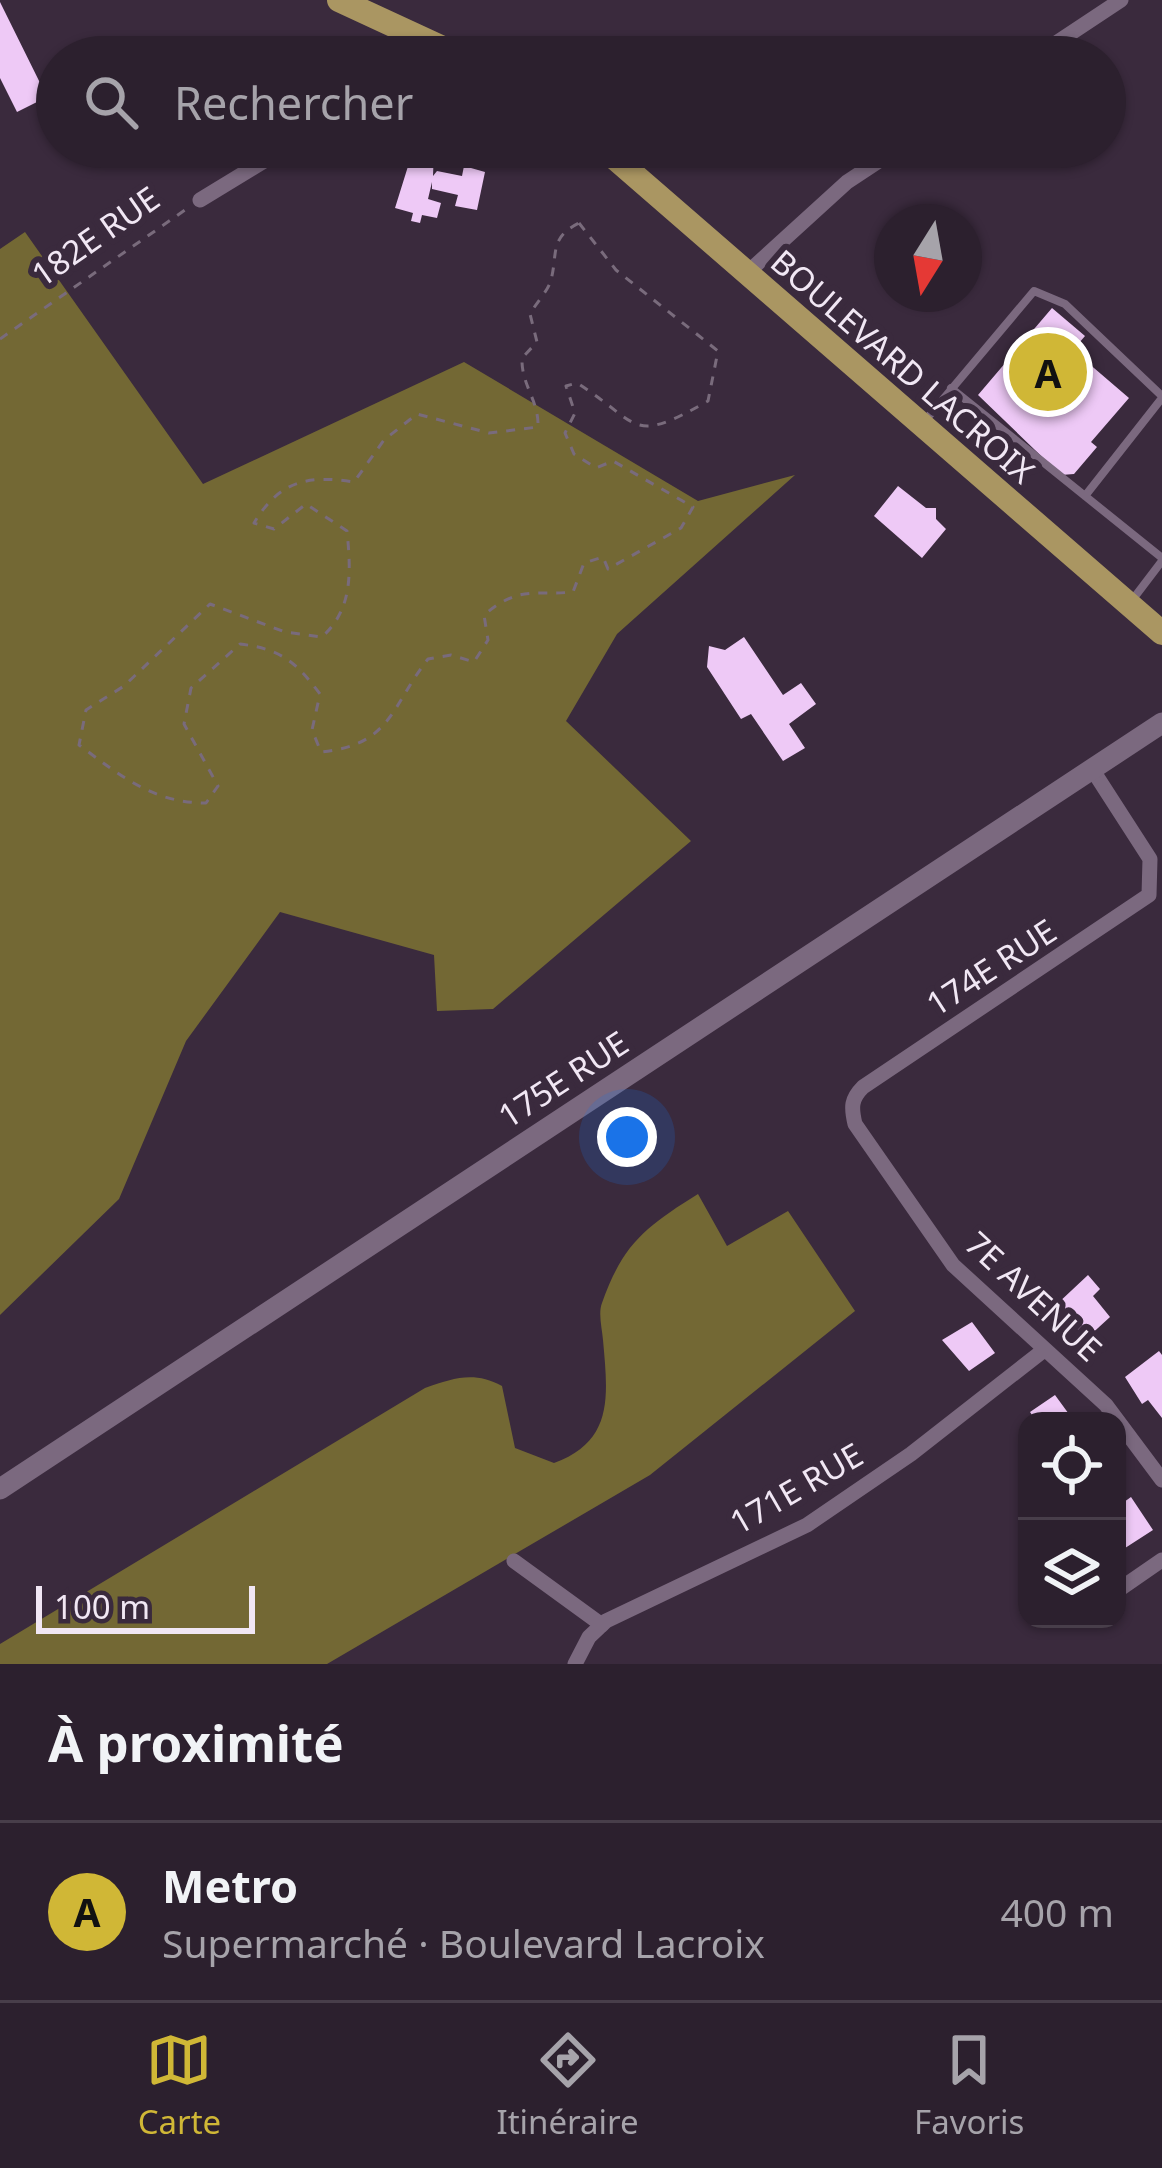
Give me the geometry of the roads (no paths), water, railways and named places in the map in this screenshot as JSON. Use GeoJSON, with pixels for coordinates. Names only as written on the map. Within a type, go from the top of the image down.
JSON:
{"type":"FeatureCollection","features":[{"type":"Feature","properties":{"kind":"main road"},"geometry":{"type":"LineString","coordinates":[[339,0],[422,36]]}},
{"type":"Feature","properties":{"kind":"main road","name":"BOULEVARD LACROIX"},"geometry":{"type":"LineString","coordinates":[[626,168],[1162,633]]}},
{"type":"Feature","properties":{"kind":"street"},"geometry":{"type":"LineString","coordinates":[[1067,36],[1121,0]]}},
{"type":"Feature","properties":{"kind":"street"},"geometry":{"type":"LineString","coordinates":[[399,36],[403,26]]}},
{"type":"Feature","properties":{"kind":"street","name":"182E RUE"},"geometry":{"type":"LineString","coordinates":[[200,200],[253,168]]}},
{"type":"Feature","properties":{"kind":"street"},"geometry":{"type":"LineString","coordinates":[[746,274],[869,168]]}},
{"type":"Feature","properties":{"kind":"street","name":"175E RUE"},"geometry":{"type":"LineString","coordinates":[[0,1490],[1162,723]]}},
{"type":"Feature","properties":{"kind":"street","name":"174E RUE"},"geometry":{"type":"LineString","coordinates":[[863,1087],[1149,895],[1150,859],[1092,769]]}},
{"type":"Feature","properties":{"kind":"street","name":"7E AVENUE"},"geometry":{"type":"LineString","coordinates":[[863,1087],[853,1098],[855,1124],[937,1246],[1106,1405],[1162,1480]]}},
{"type":"Feature","properties":{"kind":"street","name":"171E RUE"},"geometry":{"type":"LineString","coordinates":[[575,1664],[602,1625],[808,1525],[926,1444],[1044,1350]]}},
{"type":"Feature","properties":{"kind":"street"},"geometry":{"type":"LineString","coordinates":[[1126,1585],[1162,1560]]}},
{"type":"Feature","properties":{"kind":"street"},"geometry":{"type":"LineString","coordinates":[[514,1561],[602,1625]]}},
{"type":"Feature","properties":{"kind":"lane"},"geometry":{"type":"LineString","coordinates":[[921,425],[1022,298],[1034,291],[1065,304],[1162,397],[1085,496]]}},
{"type":"Feature","properties":{"kind":"lane"},"geometry":{"type":"LineString","coordinates":[[951,388],[1162,560],[1129,604]]}},
{"type":"Feature","properties":{"kind":"place","name":"Metro"},"geometry":{"type":"Point","coordinates":[1048,372]}}]}
